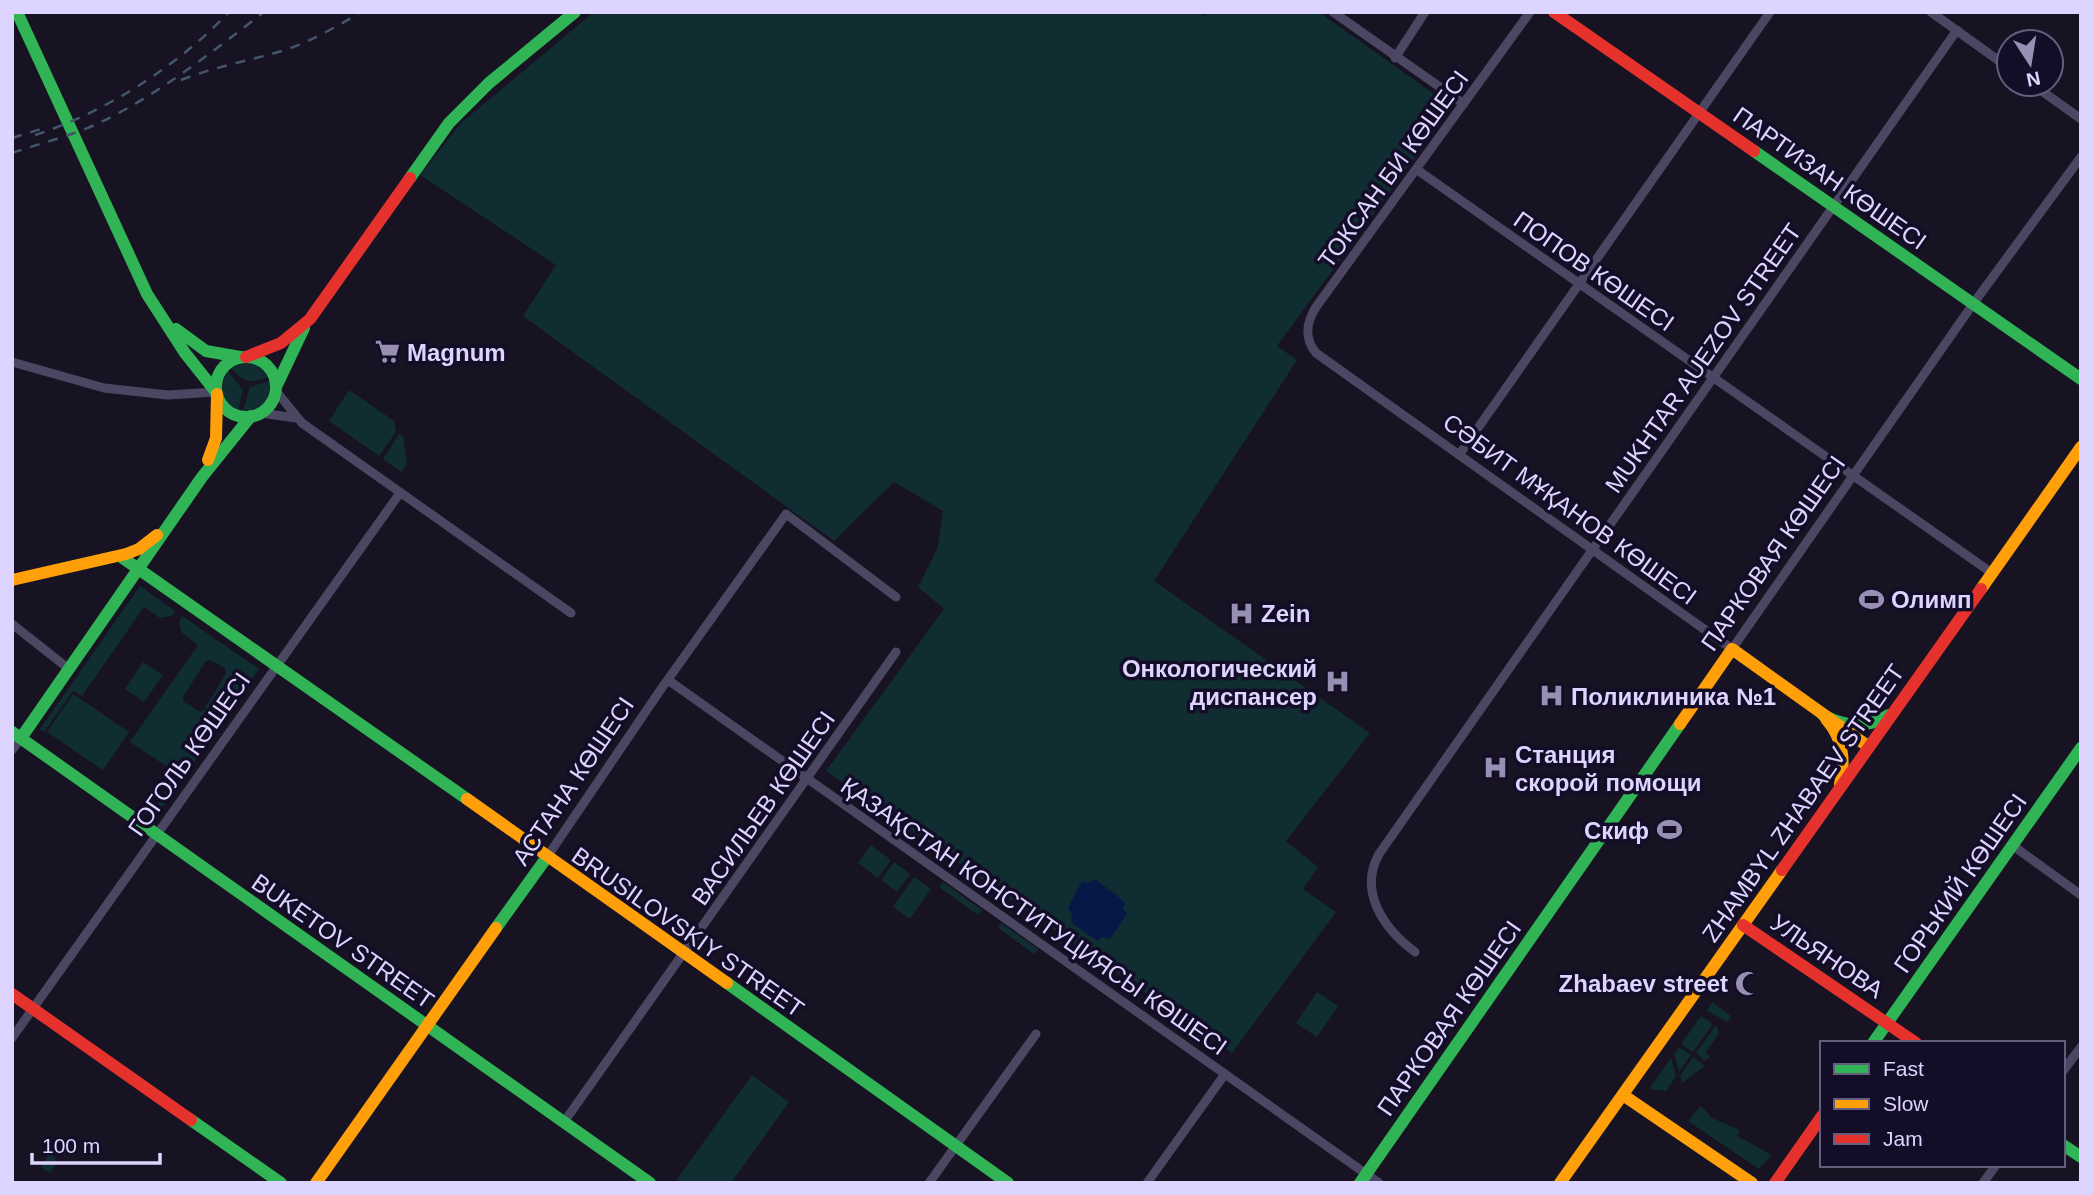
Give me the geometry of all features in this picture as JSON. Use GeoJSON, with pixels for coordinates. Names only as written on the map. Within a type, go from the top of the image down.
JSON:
{"type":"FeatureCollection","features":[{"type":"Feature","properties":{"kind":"main road"},"geometry":{"type":"LineString","coordinates":[[18,12],[153,306],[217,393],[223,406],[232,413],[255,415]]}},
{"type":"Feature","properties":{"kind":"main road"},"geometry":{"type":"LineString","coordinates":[[17,735],[69,669],[220,453],[255,415],[271,403],[295,345],[310,318],[403,183],[449,123],[489,83],[575,12]]}},
{"type":"Feature","properties":{"kind":"main road","name":"ПАРТИЗАН КӨШЕСІ"},"geometry":{"type":"LineString","coordinates":[[1554,12],[2081,379]]}},
{"type":"Feature","properties":{"kind":"main road"},"geometry":{"type":"LineString","coordinates":[[153,306],[201,349],[258,359],[268,366],[276,390]]}},
{"type":"Feature","properties":{"kind":"main road"},"geometry":{"type":"LineString","coordinates":[[139,568],[139,560],[212,453],[217,430],[217,393],[222,369],[234,359],[281,343],[310,318]]}},
{"type":"Feature","properties":{"kind":"main road","name":"ZHAMBYL ZHABAEV STREET"},"geometry":{"type":"LineString","coordinates":[[1560,1183],[2081,447]]}},
{"type":"Feature","properties":{"kind":"main road"},"geometry":{"type":"LineString","coordinates":[[12,580],[121,556],[147,544],[164,525]]}},
{"type":"Feature","properties":{"kind":"main road"},"geometry":{"type":"LineString","coordinates":[[121,556],[129,570],[128,585]]}},
{"type":"Feature","properties":{"kind":"main road","name":"BRUSILOVSKIY STREET"},"geometry":{"type":"LineString","coordinates":[[121,556],[276,663],[1007,1183]]}},
{"type":"Feature","properties":{"kind":"main road","name":"СӘБИТ МҰҚАНОВ КӨШЕСІ"},"geometry":{"type":"LineString","coordinates":[[1732,649],[1869,747]]}},
{"type":"Feature","properties":{"kind":"main road","name":"ПАРКОВАЯ КӨШЕСІ"},"geometry":{"type":"LineString","coordinates":[[1363,1178],[1732,649]]}},
{"type":"Feature","properties":{"kind":"main road"},"geometry":{"type":"LineString","coordinates":[[1823,715],[1854,728],[1881,720],[1898,707]]}},
{"type":"Feature","properties":{"kind":"main road"},"geometry":{"type":"LineString","coordinates":[[1823,715],[1835,728],[1840,741],[1843,768],[1839,789]]}},
{"type":"Feature","properties":{"kind":"main road","name":"BUKETOV STREET"},"geometry":{"type":"LineString","coordinates":[[17,735],[650,1183]]}},
{"type":"Feature","properties":{"kind":"main road","name":"ГОРЬКИЙ КӨШЕСІ"},"geometry":{"type":"LineString","coordinates":[[1875,1041],[2081,748]]}},
{"type":"Feature","properties":{"kind":"main road","name":"АСТАНА КӨШЕСІ"},"geometry":{"type":"LineString","coordinates":[[316,1183],[547,857]]}},
{"type":"Feature","properties":{"kind":"main road","name":"УЛЬЯНОВА"},"geometry":{"type":"LineString","coordinates":[[1743,925],[1913,1041]]}},
{"type":"Feature","properties":{"kind":"main road"},"geometry":{"type":"LineString","coordinates":[[12,994],[281,1183]]}},
{"type":"Feature","properties":{"kind":"main road"},"geometry":{"type":"LineString","coordinates":[[1623,1095],[1752,1183]]}},
{"type":"Feature","properties":{"kind":"main road"},"geometry":{"type":"LineString","coordinates":[[1774,1183],[1820,1119]]}},
{"type":"Feature","properties":{"kind":"main road"},"geometry":{"type":"LineString","coordinates":[[2065,1146],[2081,1157]]}},
{"type":"Feature","properties":{"kind":"street"},"geometry":{"type":"LineString","coordinates":[[1333,12],[1464,104]]}},
{"type":"Feature","properties":{"kind":"street"},"geometry":{"type":"LineString","coordinates":[[1395,58],[1425,12]]}},
{"type":"Feature","properties":{"kind":"street","name":"ТОКСАН БИ КӨШЕСІ"},"geometry":{"type":"LineString","coordinates":[[1317,353],[1307,336],[1312,314],[1530,12]]}},
{"type":"Feature","properties":{"kind":"street"},"geometry":{"type":"LineString","coordinates":[[1459,455],[1770,12]]}},
{"type":"Feature","properties":{"kind":"street"},"geometry":{"type":"LineString","coordinates":[[1931,12],[1995,58]]}},
{"type":"Feature","properties":{"kind":"street","name":"MUKHTAR AUEZOV STREET"},"geometry":{"type":"LineString","coordinates":[[1415,952],[1392,933],[1377,908],[1371,881],[1376,860],[1957,30]]}},
{"type":"Feature","properties":{"kind":"street"},"geometry":{"type":"LineString","coordinates":[[2052,98],[2081,119]]}},
{"type":"Feature","properties":{"kind":"street","name":"ПАРКОВАЯ КӨШЕСІ"},"geometry":{"type":"LineString","coordinates":[[1732,649],[1973,304],[2081,156]]}},
{"type":"Feature","properties":{"kind":"street","name":"ПОПОВ КӨШЕСІ"},"geometry":{"type":"LineString","coordinates":[[1416,169],[1992,573]]}},
{"type":"Feature","properties":{"kind":"street","name":"СӘБИТ МҰҚАНОВ КӨШЕСІ"},"geometry":{"type":"LineString","coordinates":[[1317,353],[1732,649]]}},
{"type":"Feature","properties":{"kind":"street"},"geometry":{"type":"LineString","coordinates":[[12,362],[104,388],[168,395],[217,393]]}},
{"type":"Feature","properties":{"kind":"street"},"geometry":{"type":"LineString","coordinates":[[276,390],[297,418],[571,613]]}},
{"type":"Feature","properties":{"kind":"street"},"geometry":{"type":"LineString","coordinates":[[255,415],[297,418]]}},
{"type":"Feature","properties":{"kind":"street","name":"ГОГОЛЬ КӨШЕСІ"},"geometry":{"type":"LineString","coordinates":[[12,1038],[276,663],[400,493]]}},
{"type":"Feature","properties":{"kind":"street","name":"АСТАНА КӨШЕСІ"},"geometry":{"type":"LineString","coordinates":[[547,857],[786,514],[896,597]]}},
{"type":"Feature","properties":{"kind":"street"},"geometry":{"type":"LineString","coordinates":[[12,624],[69,669]]}},
{"type":"Feature","properties":{"kind":"street","name":"ВАСИЛЬЕВ КӨШЕСІ"},"geometry":{"type":"LineString","coordinates":[[564,1122],[896,652]]}},
{"type":"Feature","properties":{"kind":"street","name":"ҚАЗАҚСТАН КОНСТИТУЦИЯСЫ КӨШЕСІ"},"geometry":{"type":"LineString","coordinates":[[668,680],[1224,1074],[1363,1178],[1379,1183]]}},
{"type":"Feature","properties":{"kind":"street"},"geometry":{"type":"LineString","coordinates":[[12,750],[17,735]]}},
{"type":"Feature","properties":{"kind":"street"},"geometry":{"type":"LineString","coordinates":[[2012,845],[2081,895]]}},
{"type":"Feature","properties":{"kind":"street"},"geometry":{"type":"LineString","coordinates":[[929,1183],[1036,1034]]}},
{"type":"Feature","properties":{"kind":"street"},"geometry":{"type":"LineString","coordinates":[[2065,1068],[2081,1047]]}},
{"type":"Feature","properties":{"kind":"street"},"geometry":{"type":"LineString","coordinates":[[1147,1183],[1224,1074]]}},
{"type":"Feature","properties":{"kind":"street"},"geometry":{"type":"LineString","coordinates":[[1983,1183],[1995,1167]]}},
{"type":"Feature","properties":{"kind":"green space"},"geometry":{"type":"Polygon","coordinates":[[[594,12],[1199,12],[1205,16],[1209,12],[1319,12],[1452,107],[1277,346],[1297,360],[1154,581],[1370,733],[1286,841],[1318,867],[1303,889],[1336,912],[1232,1053],[826,771],[944,609],[918,587],[938,547],[943,511],[894,482],[834,541],[523,316],[556,265],[420,175],[461,123],[594,12]]]}},
{"type":"Feature","properties":{"kind":"green space"},"geometry":{"type":"Polygon","coordinates":[[[243,363],[257,365],[268,377],[247,381],[231,368],[243,363]]]}},
{"type":"Feature","properties":{"kind":"green space"},"geometry":{"type":"Polygon","coordinates":[[[228,371],[243,390],[238,410],[228,403],[223,393],[223,383],[228,371]]]}},
{"type":"Feature","properties":{"kind":"green space"},"geometry":{"type":"Polygon","coordinates":[[[269,381],[264,403],[255,409],[243,411],[250,387],[269,381]]]}},
{"type":"Feature","properties":{"kind":"green space"},"geometry":{"type":"Polygon","coordinates":[[[349,390],[394,421],[396,432],[379,456],[329,421],[349,390]]]}},
{"type":"Feature","properties":{"kind":"green space"},"geometry":{"type":"Polygon","coordinates":[[[399,434],[403,436],[407,464],[401,472],[383,459],[399,434]]]}},
{"type":"Feature","properties":{"kind":"green space"},"geometry":{"type":"Polygon","coordinates":[[[140,586],[175,611],[171,616],[160,618],[144,607],[82,696],[73,691],[44,732],[40,729],[140,586]]]}},
{"type":"Feature","properties":{"kind":"green space"},"geometry":{"type":"Polygon","coordinates":[[[182,616],[259,669],[158,814],[153,810],[178,774],[130,742],[198,645],[181,632],[179,622],[182,616]],[[210,660],[206,661],[183,697],[184,702],[200,712],[204,710],[226,673],[225,668],[210,660]]]}},
{"type":"Feature","properties":{"kind":"green space"},"geometry":{"type":"Polygon","coordinates":[[[143,662],[163,675],[144,702],[125,689],[143,662]]]}},
{"type":"Feature","properties":{"kind":"green space"},"geometry":{"type":"Polygon","coordinates":[[[73,694],[129,732],[103,770],[47,732],[73,694]]]}},
{"type":"Feature","properties":{"kind":"green space"},"geometry":{"type":"Polygon","coordinates":[[[871,845],[891,860],[878,878],[858,863],[871,845]]]}},
{"type":"Feature","properties":{"kind":"green space"},"geometry":{"type":"Polygon","coordinates":[[[894,862],[910,874],[897,892],[881,880],[894,862]]]}},
{"type":"Feature","properties":{"kind":"green space"},"geometry":{"type":"Polygon","coordinates":[[[914,877],[931,889],[910,919],[893,907],[914,877]]]}},
{"type":"Feature","properties":{"kind":"green space"},"geometry":{"type":"Polygon","coordinates":[[[943,882],[982,910],[978,915],[939,887],[943,882]]]}},
{"type":"Feature","properties":{"kind":"green space"},"geometry":{"type":"Polygon","coordinates":[[[1001,923],[1038,949],[1034,954],[998,928],[1001,923]]]}},
{"type":"Feature","properties":{"kind":"green space"},"geometry":{"type":"Polygon","coordinates":[[[1317,992],[1338,1006],[1317,1037],[1296,1023],[1317,992]]]}},
{"type":"Feature","properties":{"kind":"green space"},"geometry":{"type":"Polygon","coordinates":[[[1712,1002],[1731,1016],[1728,1022],[1707,1011],[1712,1002]]]}},
{"type":"Feature","properties":{"kind":"green space"},"geometry":{"type":"Polygon","coordinates":[[[1701,1016],[1713,1024],[1693,1052],[1681,1044],[1701,1016]]]}},
{"type":"Feature","properties":{"kind":"green space"},"geometry":{"type":"Polygon","coordinates":[[[1716,1025],[1719,1033],[1706,1052],[1710,1057],[1705,1061],[1696,1053],[1716,1025]]]}},
{"type":"Feature","properties":{"kind":"green space"},"geometry":{"type":"Polygon","coordinates":[[[1679,1047],[1691,1055],[1679,1072],[1674,1054],[1679,1047]]]}},
{"type":"Feature","properties":{"kind":"green space"},"geometry":{"type":"Polygon","coordinates":[[[1693,1057],[1705,1066],[1682,1083],[1680,1076],[1693,1057]]]}},
{"type":"Feature","properties":{"kind":"green space"},"geometry":{"type":"Polygon","coordinates":[[[1671,1058],[1676,1076],[1666,1091],[1649,1089],[1671,1058]]]}},
{"type":"Feature","properties":{"kind":"green space"},"geometry":{"type":"Polygon","coordinates":[[[752,1075],[789,1102],[731,1183],[681,1183],[677,1179],[752,1075]]]}},
{"type":"Feature","properties":{"kind":"green space"},"geometry":{"type":"Polygon","coordinates":[[[1701,1106],[1712,1118],[1740,1130],[1737,1136],[1772,1155],[1759,1169],[1688,1121],[1701,1106]]]}},
{"type":"Feature","properties":{"kind":"green space"},"geometry":{"type":"Polygon","coordinates":[[[51,1150],[57,1163],[50,1173],[41,1167],[51,1150]]]}},
{"type":"Feature","properties":{"kind":"water"},"geometry":{"type":"Polygon","coordinates":[[[1095,879],[1125,902],[1123,908],[1127,914],[1110,939],[1103,937],[1097,941],[1071,922],[1072,913],[1068,908],[1082,881],[1088,883],[1095,879]]]}},
{"type":"Feature","properties":{"kind":"railway"},"geometry":{"type":"LineString","coordinates":[[35,135],[88,114],[140,85],[187,51],[229,12]]}},
{"type":"Feature","properties":{"kind":"railway"},"geometry":{"type":"LineString","coordinates":[[12,153],[78,132],[121,112],[184,72],[264,12]]}},
{"type":"Feature","properties":{"kind":"railway"},"geometry":{"type":"LineString","coordinates":[[181,80],[292,47],[323,34],[361,12]]}},
{"type":"Feature","properties":{"kind":"railway"},"geometry":{"type":"LineString","coordinates":[[12,138],[44,128]]}},
{"type":"Feature","properties":{"kind":"traffic: fast"},"geometry":{"type":"LineString","coordinates":[[17,12],[147,294],[185,353],[216,392]]}},
{"type":"Feature","properties":{"kind":"traffic: fast"},"geometry":{"type":"LineString","coordinates":[[410,178],[449,123],[489,83],[575,12]]}},
{"type":"Feature","properties":{"kind":"traffic: fast"},"geometry":{"type":"LineString","coordinates":[[1754,151],[2081,379]]}},
{"type":"Feature","properties":{"kind":"traffic: fast"},"geometry":{"type":"LineString","coordinates":[[276,387],[304,328]]}},
{"type":"Feature","properties":{"kind":"traffic: fast"},"geometry":{"type":"LineString","coordinates":[[176,329],[206,351],[240,357]]}},
{"type":"Feature","properties":{"kind":"traffic: fast"},"geometry":{"type":"LineString","coordinates":[[246,357],[263,362],[271,370],[276,387],[271,404],[263,412],[246,417],[229,412],[221,404],[216,387],[221,370],[229,362],[246,357]]}},
{"type":"Feature","properties":{"kind":"traffic: fast"},"geometry":{"type":"LineString","coordinates":[[21,738],[202,477],[251,416]]}},
{"type":"Feature","properties":{"kind":"traffic: fast"},"geometry":{"type":"LineString","coordinates":[[120,556],[467,799]]}},
{"type":"Feature","properties":{"kind":"traffic: fast"},"geometry":{"type":"LineString","coordinates":[[1823,715],[1856,725],[1872,723],[1889,715]]}},
{"type":"Feature","properties":{"kind":"traffic: fast"},"geometry":{"type":"LineString","coordinates":[[1360,1183],[1680,724]]}},
{"type":"Feature","properties":{"kind":"traffic: fast"},"geometry":{"type":"LineString","coordinates":[[12,732],[650,1183]]}},
{"type":"Feature","properties":{"kind":"traffic: fast"},"geometry":{"type":"LineString","coordinates":[[1874,1041],[2081,748]]}},
{"type":"Feature","properties":{"kind":"traffic: fast"},"geometry":{"type":"LineString","coordinates":[[496,928],[547,857]]}},
{"type":"Feature","properties":{"kind":"traffic: fast"},"geometry":{"type":"LineString","coordinates":[[727,983],[1008,1183]]}},
{"type":"Feature","properties":{"kind":"traffic: fast"},"geometry":{"type":"LineString","coordinates":[[191,1120],[281,1183]]}},
{"type":"Feature","properties":{"kind":"traffic: fast"},"geometry":{"type":"LineString","coordinates":[[2065,1146],[2081,1157]]}},
{"type":"Feature","properties":{"kind":"traffic: slow"},"geometry":{"type":"LineString","coordinates":[[208,460],[216,438],[217,394]]}},
{"type":"Feature","properties":{"kind":"traffic: slow"},"geometry":{"type":"LineString","coordinates":[[1981,589],[2081,447]]}},
{"type":"Feature","properties":{"kind":"traffic: slow"},"geometry":{"type":"LineString","coordinates":[[12,580],[126,554],[139,549],[157,535]]}},
{"type":"Feature","properties":{"kind":"traffic: slow"},"geometry":{"type":"LineString","coordinates":[[1680,724],[1732,649],[1869,747]]}},
{"type":"Feature","properties":{"kind":"traffic: slow"},"geometry":{"type":"LineString","coordinates":[[1826,719],[1836,733],[1841,749],[1843,766],[1840,784]]}},
{"type":"Feature","properties":{"kind":"traffic: slow"},"geometry":{"type":"LineString","coordinates":[[467,799],[727,983]]}},
{"type":"Feature","properties":{"kind":"traffic: slow"},"geometry":{"type":"LineString","coordinates":[[1560,1183],[1782,870]]}},
{"type":"Feature","properties":{"kind":"traffic: slow"},"geometry":{"type":"LineString","coordinates":[[316,1183],[496,928]]}},
{"type":"Feature","properties":{"kind":"traffic: slow"},"geometry":{"type":"LineString","coordinates":[[1623,1095],[1752,1183]]}},
{"type":"Feature","properties":{"kind":"traffic: jam"},"geometry":{"type":"LineString","coordinates":[[1554,12],[1754,151]]}},
{"type":"Feature","properties":{"kind":"traffic: jam"},"geometry":{"type":"LineString","coordinates":[[246,357],[281,343],[310,319],[410,178]]}},
{"type":"Feature","properties":{"kind":"traffic: jam"},"geometry":{"type":"LineString","coordinates":[[1782,870],[1981,589]]}},
{"type":"Feature","properties":{"kind":"traffic: jam"},"geometry":{"type":"LineString","coordinates":[[1743,925],[1913,1041]]}},
{"type":"Feature","properties":{"kind":"traffic: jam"},"geometry":{"type":"LineString","coordinates":[[12,994],[191,1120]]}},
{"type":"Feature","properties":{"kind":"traffic: jam"},"geometry":{"type":"LineString","coordinates":[[1775,1183],[1820,1119]]}},
{"type":"Feature","properties":{"kind":"place","name":"Magnum"},"geometry":{"type":"Point","coordinates":[387,352]}},
{"type":"Feature","properties":{"kind":"place","name":"Олимп"},"geometry":{"type":"Point","coordinates":[1871,599]}},
{"type":"Feature","properties":{"kind":"place","name":"Zein"},"geometry":{"type":"Point","coordinates":[1241,613]}},
{"type":"Feature","properties":{"kind":"place","name":"Онкологический диспансер"},"geometry":{"type":"Point","coordinates":[1337,682]}},
{"type":"Feature","properties":{"kind":"place","name":"Поликлиника №1"},"geometry":{"type":"Point","coordinates":[1551,696]}},
{"type":"Feature","properties":{"kind":"place","name":"Станция скорой помощи"},"geometry":{"type":"Point","coordinates":[1495,768]}},
{"type":"Feature","properties":{"kind":"place","name":"Скиф"},"geometry":{"type":"Point","coordinates":[1669,830]}},
{"type":"Feature","properties":{"kind":"place","name":"Zhabaev street"},"geometry":{"type":"Point","coordinates":[1748,983]}}]}
